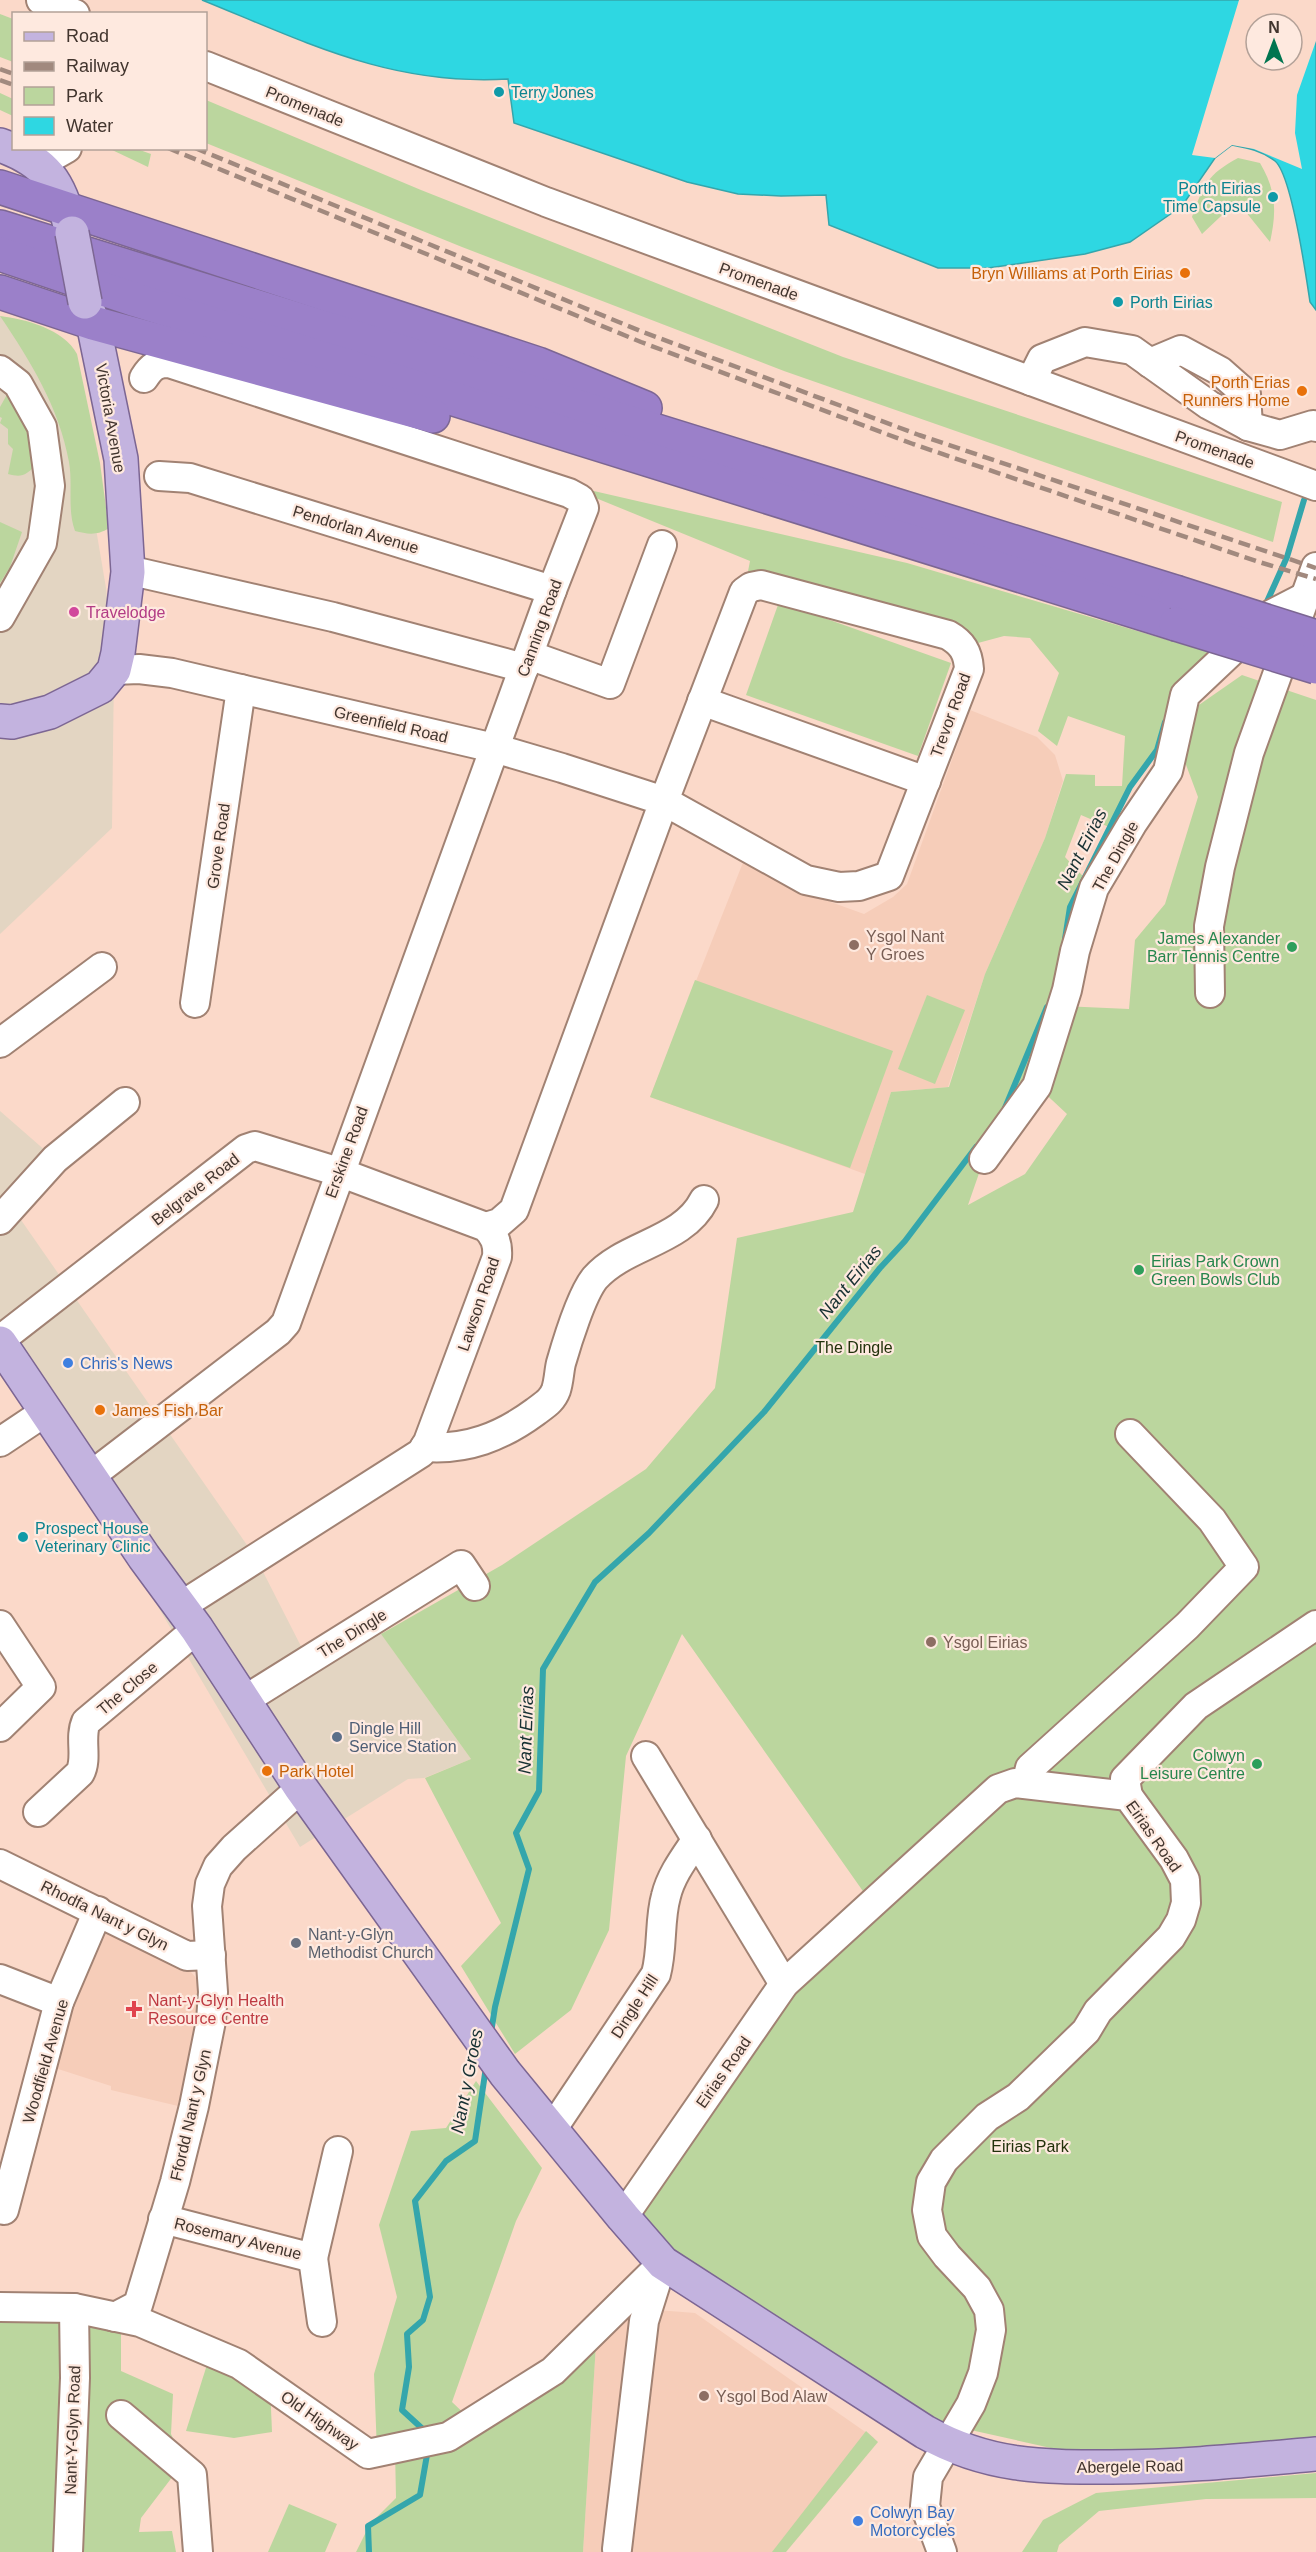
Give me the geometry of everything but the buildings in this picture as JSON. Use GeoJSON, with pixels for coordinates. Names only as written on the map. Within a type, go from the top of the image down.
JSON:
{"type":"FeatureCollection","features":[{"type":"Feature","properties":{"kind":"highway"},"geometry":{"type":"LineString","coordinates":[[0,187],[69,221],[538,364],[841,489]]}},
{"type":"Feature","properties":{"kind":"highway"},"geometry":{"type":"LineString","coordinates":[[0,227],[1316,637]]}},
{"type":"Feature","properties":{"kind":"highway"},"geometry":{"type":"LineString","coordinates":[[0,255],[136,300],[1316,667]]}},
{"type":"Feature","properties":{"kind":"highway"},"geometry":{"type":"LineString","coordinates":[[0,292],[89,312],[990,567]]}},
{"type":"Feature","properties":{"kind":"main road","name":"Victoria Avenue"},"geometry":{"type":"LineString","coordinates":[[0,145],[39,164],[53,179],[69,221],[121,459],[128,572],[114,670]]}},
{"type":"Feature","properties":{"kind":"main road"},"geometry":{"type":"LineString","coordinates":[[0,721],[12,722],[50,712],[66,705],[100,687],[114,670]]}},
{"type":"Feature","properties":{"kind":"main road","name":"Abergele Road"},"geometry":{"type":"LineString","coordinates":[[0,1342],[45,1413],[189,1618],[301,1788],[505,2073],[663,2263],[925,2433],[947,2444],[989,2459],[1042,2467],[1169,2467],[1316,2454]]}},
{"type":"Feature","properties":{"kind":"street"},"geometry":{"type":"LineString","coordinates":[[44,1],[70,12]]}},
{"type":"Feature","properties":{"kind":"street","name":"Promenade"},"geometry":{"type":"LineString","coordinates":[[207,66],[546,202],[1316,486]]}},
{"type":"Feature","properties":{"kind":"street"},"geometry":{"type":"LineString","coordinates":[[39,164],[64,150]]}},
{"type":"Feature","properties":{"kind":"street"},"geometry":{"type":"LineString","coordinates":[[1031,381],[1042,359],[1085,342],[1132,350],[1209,405],[1248,426],[1280,435],[1313,425],[1316,427]]}},
{"type":"Feature","properties":{"kind":"street","name":"Canning Road"},"geometry":{"type":"LineString","coordinates":[[144,378],[150,368],[158,363],[169,363],[569,493],[580,499],[584,508],[495,748]]}},
{"type":"Feature","properties":{"kind":"street"},"geometry":{"type":"LineString","coordinates":[[0,370],[18,384],[42,427],[50,486],[42,543],[0,617]]}},
{"type":"Feature","properties":{"kind":"street","name":"Pendorlan Avenue"},"geometry":{"type":"LineString","coordinates":[[159,476],[190,478],[552,590]]}},
{"type":"Feature","properties":{"kind":"street"},"geometry":{"type":"LineString","coordinates":[[141,573],[526,661],[610,684],[662,545]]}},
{"type":"Feature","properties":{"kind":"street"},"geometry":{"type":"LineString","coordinates":[[1210,993],[1209,927],[1220,867],[1249,753],[1316,567]]}},
{"type":"Feature","properties":{"kind":"street","name":"Trevor Road"},"geometry":{"type":"LineString","coordinates":[[761,585],[948,635],[963,647],[968,657],[969,669],[889,876],[859,886],[839,887],[806,880],[664,801],[702,701],[744,592],[751,587],[761,585]]}},
{"type":"Feature","properties":{"kind":"street","name":"The Dingle"},"geometry":{"type":"LineString","coordinates":[[984,1159],[1037,1086],[1067,990],[1075,951],[1094,888],[1132,824],[1168,771],[1185,695],[1270,615],[1305,597]]}},
{"type":"Feature","properties":{"kind":"street","name":"Greenfield Road"},"geometry":{"type":"LineString","coordinates":[[114,670],[140,669],[172,673],[495,748],[664,801]]}},
{"type":"Feature","properties":{"kind":"street","name":"Grove Road"},"geometry":{"type":"LineString","coordinates":[[195,1003],[241,689]]}},
{"type":"Feature","properties":{"kind":"street"},"geometry":{"type":"LineString","coordinates":[[702,701],[926,781]]}},
{"type":"Feature","properties":{"kind":"street","name":"Erskine Road"},"geometry":{"type":"LineString","coordinates":[[89,1477],[278,1332],[286,1323],[495,748]]}},
{"type":"Feature","properties":{"kind":"street"},"geometry":{"type":"LineString","coordinates":[[486,1227],[499,1223],[513,1210],[664,801]]}},
{"type":"Feature","properties":{"kind":"street"},"geometry":{"type":"LineString","coordinates":[[0,1043],[102,967]]}},
{"type":"Feature","properties":{"kind":"street"},"geometry":{"type":"LineString","coordinates":[[0,1220],[55,1159],[124,1102]]}},
{"type":"Feature","properties":{"kind":"street","name":"Belgrave Road"},"geometry":{"type":"LineString","coordinates":[[0,1342],[246,1149],[260,1146],[339,1172],[486,1227]]}},
{"type":"Feature","properties":{"kind":"street"},"geometry":{"type":"LineString","coordinates":[[189,1618],[421,1453],[425,1447],[463,1446],[497,1436],[523,1421],[551,1400],[557,1388],[561,1364],[584,1298],[594,1280],[609,1264],[686,1225],[699,1211],[704,1200]]}},
{"type":"Feature","properties":{"kind":"street","name":"Lawson Road"},"geometry":{"type":"LineString","coordinates":[[425,1447],[497,1257],[494,1235],[486,1227]]}},
{"type":"Feature","properties":{"kind":"street"},"geometry":{"type":"LineString","coordinates":[[0,1442],[45,1413]]}},
{"type":"Feature","properties":{"kind":"street"},"geometry":{"type":"LineString","coordinates":[[1026,1784],[1030,1768],[1188,1626],[1244,1567],[1212,1520],[1130,1434]]}},
{"type":"Feature","properties":{"kind":"street","name":"The Dingle"},"geometry":{"type":"LineString","coordinates":[[243,1701],[468,1575]]}},
{"type":"Feature","properties":{"kind":"street","name":"The Close"},"geometry":{"type":"LineString","coordinates":[[38,1812],[80,1773],[83,1767],[83,1730],[86,1722],[189,1618]]}},
{"type":"Feature","properties":{"kind":"street"},"geometry":{"type":"LineString","coordinates":[[1128,1796],[1125,1779],[1196,1706],[1316,1624]]}},
{"type":"Feature","properties":{"kind":"street"},"geometry":{"type":"LineString","coordinates":[[0,1727],[41,1690],[1,1630]]}},
{"type":"Feature","properties":{"kind":"street"},"geometry":{"type":"LineString","coordinates":[[646,1756],[784,1984]]}},
{"type":"Feature","properties":{"kind":"street","name":"Eirias Road"},"geometry":{"type":"LineString","coordinates":[[623,2217],[784,1984],[998,1789],[1015,1783],[1128,1796],[1174,1859],[1185,1880],[1186,1903],[1181,1920],[1171,1936],[1098,2011],[1086,2031],[1018,2097],[987,2117],[944,2160],[931,2182],[927,2211],[932,2236],[977,2288],[989,2310],[991,2330],[982,2373],[971,2404],[928,2477],[925,2495],[927,2518],[942,2552]]}},
{"type":"Feature","properties":{"kind":"street","name":"Ffordd Nant y Glyn"},"geometry":{"type":"LineString","coordinates":[[115,2317],[138,2305],[194,2106],[211,2021],[213,1992],[207,1906],[210,1884],[218,1866],[234,1848],[301,1788]]}},
{"type":"Feature","properties":{"kind":"street","name":"Dingle Hill"},"geometry":{"type":"LineString","coordinates":[[553,2128],[656,1974],[661,1953],[665,1899],[671,1879],[697,1839]]}},
{"type":"Feature","properties":{"kind":"street","name":"Rhodfa Nant y Glyn"},"geometry":{"type":"LineString","coordinates":[[0,1864],[187,1956],[211,1955]]}},
{"type":"Feature","properties":{"kind":"street","name":"Woodfield Avenue"},"geometry":{"type":"LineString","coordinates":[[0,2209],[4,2211],[59,2002],[98,1911]]}},
{"type":"Feature","properties":{"kind":"street"},"geometry":{"type":"LineString","coordinates":[[0,1979],[59,2002]]}},
{"type":"Feature","properties":{"kind":"street","name":"Rosemary Avenue"},"geometry":{"type":"LineString","coordinates":[[322,2322],[313,2258],[338,2151]]}},
{"type":"Feature","properties":{"kind":"street","name":"Rosemary Avenue"},"geometry":{"type":"LineString","coordinates":[[163,2219],[313,2258]]}},
{"type":"Feature","properties":{"kind":"street"},"geometry":{"type":"LineString","coordinates":[[617,2549],[644,2321],[663,2263]]}},
{"type":"Feature","properties":{"kind":"street","name":"Old Highway"},"geometry":{"type":"LineString","coordinates":[[0,2307],[74,2308],[140,2322],[239,2364],[368,2454],[435,2440],[553,2371],[663,2263]]}},
{"type":"Feature","properties":{"kind":"street","name":"Nant-Y-Glyn Road"},"geometry":{"type":"LineString","coordinates":[[68,2552],[75,2378],[74,2308]]}},
{"type":"Feature","properties":{"kind":"street"},"geometry":{"type":"LineString","coordinates":[[121,2415],[192,2475],[198,2552]]}},
{"type":"Feature","properties":{"kind":"shaded area"},"geometry":{"type":"Polygon","coordinates":[[[0,316],[41,326],[60,355],[95,523],[106,588],[114,670],[112,828],[0,934],[0,316]]]}},
{"type":"Feature","properties":{"kind":"shaded area","name":"Ysgol Nant Y Groes"},"geometry":{"type":"Polygon","coordinates":[[[970,710],[1037,737],[1055,755],[1063,781],[1045,838],[985,974],[948,1087],[891,1092],[865,1174],[650,1097],[744,860],[792,888],[864,914],[893,897],[907,884],[970,710]]]}},
{"type":"Feature","properties":{"kind":"shaded area"},"geometry":{"type":"Polygon","coordinates":[[[0,1111],[55,1159],[12,1207],[256,1558],[308,1660],[372,1621],[471,1759],[424,1778],[408,1779],[300,1847],[96,1502],[0,1375],[0,1111]]]}},
{"type":"Feature","properties":{"kind":"shaded area","name":"Nant-y-Glyn Health Resource Centre"},"geometry":{"type":"Polygon","coordinates":[[[108,1929],[190,1971],[196,1978],[199,1986],[192,2045],[178,2106],[111,2090],[111,2086],[55,2068],[67,2034],[63,2031],[108,1929]]]}},
{"type":"Feature","properties":{"kind":"shaded area","name":"Ysgol Bod Alaw"},"geometry":{"type":"Polygon","coordinates":[[[657,2310],[695,2313],[874,2438],[773,2552],[583,2552],[597,2328],[657,2310]]]}},
{"type":"Feature","properties":{"kind":"green space"},"geometry":{"type":"Polygon","coordinates":[[[0,14],[12,19],[12,62],[0,57],[0,14]]]}},
{"type":"Feature","properties":{"kind":"green space"},"geometry":{"type":"Polygon","coordinates":[[[0,93],[12,99],[12,116],[0,110],[0,93]]]}},
{"type":"Feature","properties":{"kind":"green space"},"geometry":{"type":"Polygon","coordinates":[[[207,100],[421,190],[843,357],[1282,502],[1273,542],[784,371],[462,247],[207,143],[207,100]]]}},
{"type":"Feature","properties":{"kind":"green space"},"geometry":{"type":"Polygon","coordinates":[[[112,150],[140,150],[151,154],[148,167],[112,150]]]}},
{"type":"Feature","properties":{"kind":"green space"},"geometry":{"type":"Polygon","coordinates":[[[1238,158],[1260,163],[1269,182],[1274,201],[1274,220],[1270,242],[1237,201],[1202,234],[1192,217],[1204,188],[1213,175],[1238,158]]]}},
{"type":"Feature","properties":{"kind":"green space"},"geometry":{"type":"Polygon","coordinates":[[[0,316],[32,323],[54,332],[71,345],[77,354],[100,463],[109,528],[105,531],[92,534],[75,531],[71,514],[69,462],[58,422],[33,368],[0,316]]]}},
{"type":"Feature","properties":{"kind":"green space"},"geometry":{"type":"Polygon","coordinates":[[[9,391],[29,432],[36,465],[20,476],[8,474],[13,449],[8,444],[8,429],[0,423],[2,418],[0,407],[9,391]]]}},
{"type":"Feature","properties":{"kind":"green space","name":"Eirias Park"},"geometry":{"type":"Polygon","coordinates":[[[559,483],[907,563],[1212,653],[1174,688],[1157,750],[1130,787],[1109,827],[1081,815],[1065,857],[1094,888],[1062,1006],[1129,1009],[1135,940],[1165,904],[1198,797],[1185,762],[1196,707],[1242,675],[1316,700],[1316,2461],[1195,2480],[939,2423],[663,2263],[623,2217],[805,1966],[872,1904],[682,1634],[626,1756],[609,1930],[571,2010],[515,2054],[461,1966],[501,1923],[425,1778],[471,1759],[381,1634],[502,1565],[646,1469],[715,1388],[737,1238],[853,1212],[891,1092],[949,1087],[985,974],[1045,838],[1066,774],[1095,775],[1095,786],[1122,786],[1125,736],[1068,716],[1057,746],[1038,731],[1059,673],[1030,638],[1004,636],[963,647],[744,592],[750,561],[559,483]],[[1037,1086],[984,1159],[968,1205],[1025,1174],[1067,1114],[1037,1086]]]}},
{"type":"Feature","properties":{"kind":"green space"},"geometry":{"type":"Polygon","coordinates":[[[0,522],[22,532],[10,567],[0,583],[0,522]]]}},
{"type":"Feature","properties":{"kind":"green space"},"geometry":{"type":"Polygon","coordinates":[[[779,602],[951,663],[918,756],[746,695],[779,602]]]}},
{"type":"Feature","properties":{"kind":"green space"},"geometry":{"type":"Polygon","coordinates":[[[695,980],[893,1051],[850,1168],[650,1097],[695,980]]]}},
{"type":"Feature","properties":{"kind":"green space"},"geometry":{"type":"Polygon","coordinates":[[[927,995],[965,1010],[935,1084],[898,1069],[927,995]]]}},
{"type":"Feature","properties":{"kind":"green space"},"geometry":{"type":"Polygon","coordinates":[[[476,2081],[542,2168],[516,2221],[452,2402],[473,2422],[597,2328],[583,2552],[356,2552],[370,2524],[396,2498],[395,2449],[377,2452],[374,2374],[397,2297],[379,2225],[411,2131],[446,2128],[476,2081]]]}},
{"type":"Feature","properties":{"kind":"green space"},"geometry":{"type":"Polygon","coordinates":[[[0,2307],[121,2318],[121,2371],[173,2394],[171,2434],[176,2445],[173,2476],[141,2518],[139,2532],[172,2531],[176,2552],[0,2552],[0,2307]]]}},
{"type":"Feature","properties":{"kind":"green space"},"geometry":{"type":"Polygon","coordinates":[[[211,2352],[270,2385],[272,2432],[234,2438],[186,2431],[211,2352]]]}},
{"type":"Feature","properties":{"kind":"green space"},"geometry":{"type":"Polygon","coordinates":[[[866,2431],[878,2442],[786,2552],[772,2552],[866,2431]]]}},
{"type":"Feature","properties":{"kind":"green space"},"geometry":{"type":"Polygon","coordinates":[[[1316,2473],[1316,2498],[1206,2499],[1099,2511],[1059,2545],[1057,2552],[1022,2552],[1043,2520],[1096,2493],[1316,2473]]]}},
{"type":"Feature","properties":{"kind":"green space"},"geometry":{"type":"Polygon","coordinates":[[[289,2504],[337,2524],[325,2552],[268,2552],[289,2504]]]}},
{"type":"Feature","properties":{"kind":"water"},"geometry":{"type":"Polygon","coordinates":[[[202,0],[1316,0],[1316,310],[1310,302],[1297,227],[1281,170],[1275,161],[1260,152],[1249,149],[1232,145],[1215,158],[1182,206],[1130,242],[1085,254],[988,268],[938,268],[829,225],[826,195],[738,194],[687,182],[514,123],[508,79],[426,76],[351,58],[315,46],[202,0]]]}},
{"type":"Feature","properties":{"kind":"pier"},"geometry":{"type":"Polygon","coordinates":[[[1239,0],[1316,0],[1316,41],[1297,95],[1295,133],[1302,169],[1254,149],[1232,145],[1215,158],[1192,155],[1239,0]]]}},
{"type":"Feature","properties":{"kind":"waterway","name":"Nant y Groes"},"geometry":{"type":"LineString","coordinates":[[1265,606],[1287,557],[1304,500]]}},
{"type":"Feature","properties":{"kind":"waterway","name":"Nant Eirias"},"geometry":{"type":"LineString","coordinates":[[1065,939],[1070,907],[1130,787],[1157,750],[1165,722]]}},
{"type":"Feature","properties":{"kind":"waterway","name":"Nant Eirias"},"geometry":{"type":"LineString","coordinates":[[1005,1108],[1047,1007]]}},
{"type":"Feature","properties":{"kind":"waterway","name":"Nant Eirias"},"geometry":{"type":"LineString","coordinates":[[491,2033],[495,2007],[529,1869],[516,1833],[539,1791],[543,1669],[595,1582],[649,1533],[764,1412],[880,1268],[905,1241],[976,1147]]}},
{"type":"Feature","properties":{"kind":"waterway","name":"Nant y Groes"},"geometry":{"type":"LineString","coordinates":[[426,2432],[402,2410],[409,2367],[407,2334],[423,2320],[430,2297],[415,2201],[446,2161],[475,2141],[486,2067]]}},
{"type":"Feature","properties":{"kind":"waterway","name":"Nant y Groes"},"geometry":{"type":"LineString","coordinates":[[369,2552],[368,2526],[420,2495],[428,2449]]}},
{"type":"Feature","properties":{"kind":"railway"},"geometry":{"type":"LineString","coordinates":[[0,69],[12,73]]}},
{"type":"Feature","properties":{"kind":"railway"},"geometry":{"type":"LineString","coordinates":[[0,80],[12,84]]}},
{"type":"Feature","properties":{"kind":"railway"},"geometry":{"type":"LineString","coordinates":[[173,150],[641,342],[913,444],[1259,562],[1316,579]]}},
{"type":"Feature","properties":{"kind":"railway"},"geometry":{"type":"LineString","coordinates":[[200,150],[643,332],[919,435],[1316,568]]}},
{"type":"Feature","properties":{"kind":"place","name":"Terry Jones"},"geometry":{"type":"Point","coordinates":[499,92]}},
{"type":"Feature","properties":{"kind":"place","name":"Porth Eirias Time Capsule"},"geometry":{"type":"Point","coordinates":[1273,197]}},
{"type":"Feature","properties":{"kind":"place","name":"Bryn Williams at Porth Eirias"},"geometry":{"type":"Point","coordinates":[1185,273]}},
{"type":"Feature","properties":{"kind":"place","name":"Porth Eirias"},"geometry":{"type":"Point","coordinates":[1118,302]}},
{"type":"Feature","properties":{"kind":"place","name":"Porth Erias Runners Home"},"geometry":{"type":"Point","coordinates":[1302,391]}},
{"type":"Feature","properties":{"kind":"place","name":"Travelodge"},"geometry":{"type":"Point","coordinates":[74,612]}},
{"type":"Feature","properties":{"kind":"place","name":"Ysgol Nant Y Groes"},"geometry":{"type":"Point","coordinates":[854,945]}},
{"type":"Feature","properties":{"kind":"place","name":"James Alexander Barr Tennis Centre"},"geometry":{"type":"Point","coordinates":[1292,947]}},
{"type":"Feature","properties":{"kind":"place","name":"Eirias Park Crown Green Bowls Club"},"geometry":{"type":"Point","coordinates":[1139,1270]}},
{"type":"Feature","properties":{"kind":"place","name":"Chris's News"},"geometry":{"type":"Point","coordinates":[68,1363]}},
{"type":"Feature","properties":{"kind":"place","name":"James Fish Bar"},"geometry":{"type":"Point","coordinates":[100,1410]}},
{"type":"Feature","properties":{"kind":"place","name":"Prospect House Veterinary Clinic"},"geometry":{"type":"Point","coordinates":[23,1537]}},
{"type":"Feature","properties":{"kind":"place","name":"Ysgol Eirias"},"geometry":{"type":"Point","coordinates":[931,1642]}},
{"type":"Feature","properties":{"kind":"place","name":"Dingle Hill Service Station"},"geometry":{"type":"Point","coordinates":[337,1737]}},
{"type":"Feature","properties":{"kind":"place","name":"Colwyn Leisure Centre"},"geometry":{"type":"Point","coordinates":[1257,1764]}},
{"type":"Feature","properties":{"kind":"place","name":"Park Hotel"},"geometry":{"type":"Point","coordinates":[267,1771]}},
{"type":"Feature","properties":{"kind":"place","name":"Nant-y-Glyn Methodist Church"},"geometry":{"type":"Point","coordinates":[296,1943]}},
{"type":"Feature","properties":{"kind":"place","name":"Nant-y-Glyn Health Resource Centre"},"geometry":{"type":"Point","coordinates":[134,2009]}},
{"type":"Feature","properties":{"kind":"place","name":"Ysgol Bod Alaw"},"geometry":{"type":"Point","coordinates":[704,2396]}},
{"type":"Feature","properties":{"kind":"place","name":"Colwyn Bay Motorcycles"},"geometry":{"type":"Point","coordinates":[858,2521]}}]}
